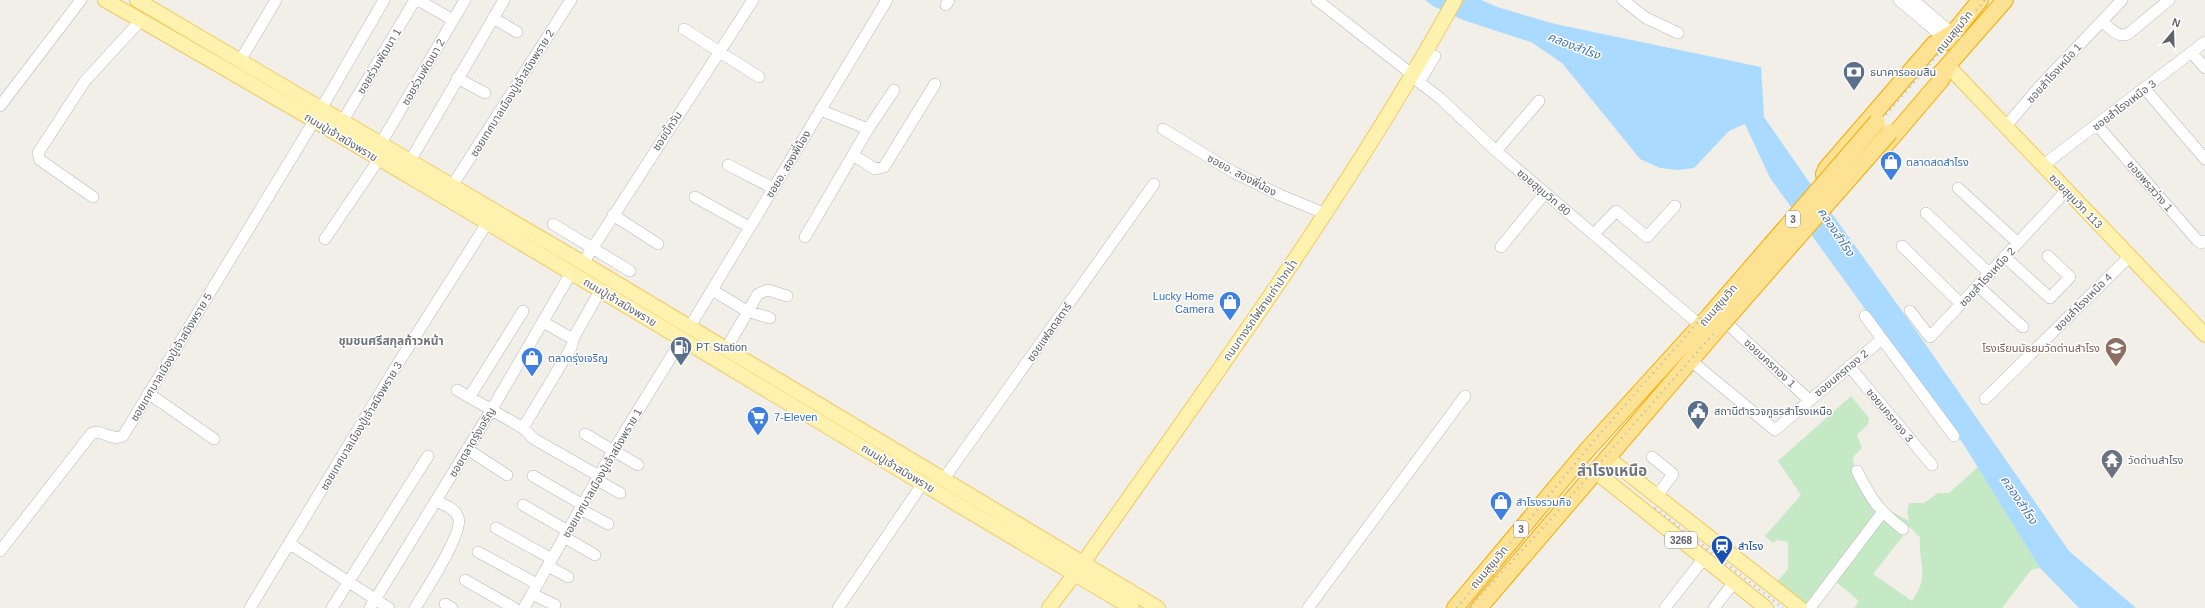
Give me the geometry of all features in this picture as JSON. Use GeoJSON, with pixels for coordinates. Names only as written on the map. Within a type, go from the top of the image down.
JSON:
{"type":"FeatureCollection","features":[{"type":"Feature","properties":{"kind":"highway","name":"ถนนสุขุมวิท"},"geometry":{"type":"LineString","coordinates":[[1479,608],[1690,360],[1714,322],[1948,36],[1980,0]]}},
{"type":"Feature","properties":{"kind":"highway","name":"ถนนสุขุมวิท"},"geometry":{"type":"LineString","coordinates":[[1455,608],[1588,449],[1669,359],[1714,322],[1890,132],[2005,0]]}},
{"type":"Feature","properties":{"kind":"highway"},"geometry":{"type":"LineString","coordinates":[[1948,36],[1934,44],[1826,169],[1824,174],[1829,190],[1837,196],[1844,193],[1941,80],[1948,66]]}},
{"type":"Feature","properties":{"kind":"highway"},"geometry":{"type":"LineString","coordinates":[[1767,247],[1780,260],[1779,269],[1714,322],[1754,255],[1761,249],[1767,247]]}},
{"type":"Feature","properties":{"kind":"highway"},"geometry":{"type":"LineString","coordinates":[[1638,394],[1652,405]]}},
{"type":"Feature","properties":{"kind":"highway"},"geometry":{"type":"LineString","coordinates":[[1588,449],[1608,458]]}},
{"type":"Feature","properties":{"kind":"highway"},"geometry":{"type":"LineString","coordinates":[[1588,449],[1596,472]]}},
{"type":"Feature","properties":{"kind":"main road","name":"ถนนปู่เจ้าสมิงพราย"},"geometry":{"type":"LineString","coordinates":[[105,0],[216,64],[327,119],[381,143],[583,263],[686,333],[840,425],[943,480],[1079,568],[1132,608]]}},
{"type":"Feature","properties":{"kind":"main road","name":"ถนนปู่เจ้าสมิงพราย"},"geometry":{"type":"LineString","coordinates":[[137,0],[240,61],[327,119],[379,159],[487,224],[600,291],[686,333],[726,349],[840,425],[923,483],[1079,568],[1158,608]]}},
{"type":"Feature","properties":{"kind":"main road","name":"ถนนทางรถไฟสายเก่าปากน้ำ"},"geometry":{"type":"LineString","coordinates":[[1049,608],[1079,568],[1326,214],[1398,100],[1416,79],[1455,0]]}},
{"type":"Feature","properties":{"kind":"main road"},"geometry":{"type":"LineString","coordinates":[[216,64],[224,51]]}},
{"type":"Feature","properties":{"kind":"main road","name":"ซอยสุขุมวิท 113"},"geometry":{"type":"LineString","coordinates":[[1948,66],[2205,335]]}},
{"type":"Feature","properties":{"kind":"main road","name":"3268"},"geometry":{"type":"LineString","coordinates":[[1608,458],[1800,608]]}},
{"type":"Feature","properties":{"kind":"main road","name":"3268"},"geometry":{"type":"LineString","coordinates":[[1596,472],[1766,608]]}},
{"type":"Feature","properties":{"kind":"street"},"geometry":{"type":"LineString","coordinates":[[0,106],[81,0]]}},
{"type":"Feature","properties":{"kind":"street"},"geometry":{"type":"LineString","coordinates":[[240,61],[276,0]]}},
{"type":"Feature","properties":{"kind":"street"},"geometry":{"type":"LineString","coordinates":[[327,119],[384,0]]}},
{"type":"Feature","properties":{"kind":"street"},"geometry":{"type":"LineString","coordinates":[[417,0],[453,20]]}},
{"type":"Feature","properties":{"kind":"street","name":"ซอยร่วมพัฒนา 1"},"geometry":{"type":"LineString","coordinates":[[327,119],[417,0]]}},
{"type":"Feature","properties":{"kind":"street","name":"ซอยร่วมพัฒนา 2"},"geometry":{"type":"LineString","coordinates":[[381,143],[465,0]]}},
{"type":"Feature","properties":{"kind":"street"},"geometry":{"type":"LineString","coordinates":[[410,161],[457,78],[504,0]]}},
{"type":"Feature","properties":{"kind":"street","name":"ซอยเทศบาลเมืองปู่เจ้าสมิงพราย 2"},"geometry":{"type":"LineString","coordinates":[[452,186],[571,0]]}},
{"type":"Feature","properties":{"kind":"street","name":"ซอยบิ๊กวัน"},"geometry":{"type":"LineString","coordinates":[[583,263],[753,0]]}},
{"type":"Feature","properties":{"kind":"street","name":"ซอยอ. สองพี่น้อง"},"geometry":{"type":"LineString","coordinates":[[686,333],[887,0]]}},
{"type":"Feature","properties":{"kind":"street","name":"ซอยสุขุมวิท 80"},"geometry":{"type":"LineString","coordinates":[[1317,0],[1440,98],[1496,151],[1594,234],[1714,322]]}},
{"type":"Feature","properties":{"kind":"street"},"geometry":{"type":"LineString","coordinates":[[1623,0],[1646,18],[1678,34]]}},
{"type":"Feature","properties":{"kind":"street"},"geometry":{"type":"LineString","coordinates":[[1899,0],[1948,36]]}},
{"type":"Feature","properties":{"kind":"street"},"geometry":{"type":"LineString","coordinates":[[1913,0],[1948,36]]}},
{"type":"Feature","properties":{"kind":"street","name":"ซอยสำโรงเหนือ 1"},"geometry":{"type":"LineString","coordinates":[[2006,126],[2041,85],[2122,0]]}},
{"type":"Feature","properties":{"kind":"street"},"geometry":{"type":"LineString","coordinates":[[2102,21],[2120,36],[2124,36],[2169,0]]}},
{"type":"Feature","properties":{"kind":"street"},"geometry":{"type":"LineString","coordinates":[[493,18],[517,32]]}},
{"type":"Feature","properties":{"kind":"street"},"geometry":{"type":"LineString","coordinates":[[93,198],[40,160],[38,153],[85,81],[141,20]]}},
{"type":"Feature","properties":{"kind":"street"},"geometry":{"type":"LineString","coordinates":[[684,29],[759,77]]}},
{"type":"Feature","properties":{"kind":"street","name":"ซอยสำโรงเหนือ 3"},"geometry":{"type":"LineString","coordinates":[[2042,166],[2205,42]]}},
{"type":"Feature","properties":{"kind":"street"},"geometry":{"type":"LineString","coordinates":[[2192,53],[2205,68]]}},
{"type":"Feature","properties":{"kind":"street"},"geometry":{"type":"LineString","coordinates":[[1416,79],[1435,56]]}},
{"type":"Feature","properties":{"kind":"street"},"geometry":{"type":"LineString","coordinates":[[457,78],[485,94]]}},
{"type":"Feature","properties":{"kind":"street"},"geometry":{"type":"LineString","coordinates":[[853,155],[875,169],[884,167],[935,84]]}},
{"type":"Feature","properties":{"kind":"street"},"geometry":{"type":"LineString","coordinates":[[2144,89],[2205,159]]}},
{"type":"Feature","properties":{"kind":"street"},"geometry":{"type":"LineString","coordinates":[[805,237],[868,129],[894,90]]}},
{"type":"Feature","properties":{"kind":"street"},"geometry":{"type":"LineString","coordinates":[[1496,151],[1539,101]]}},
{"type":"Feature","properties":{"kind":"street"},"geometry":{"type":"LineString","coordinates":[[820,110],[868,129]]}},
{"type":"Feature","properties":{"kind":"street","name":"ซอยเทศบาลเมืองปู่เจ้าสมิงพราย 5"},"geometry":{"type":"LineString","coordinates":[[0,551],[92,433],[96,432],[118,438],[123,436],[148,393],[327,119]]}},
{"type":"Feature","properties":{"kind":"street","name":"ซอยพรสว่าง 1"},"geometry":{"type":"LineString","coordinates":[[2097,125],[2197,240],[2201,243],[2205,241]]}},
{"type":"Feature","properties":{"kind":"street","name":"ซอยอ. สองพี่น้อง"},"geometry":{"type":"LineString","coordinates":[[1163,129],[1233,172],[1280,195],[1326,214]]}},
{"type":"Feature","properties":{"kind":"street"},"geometry":{"type":"LineString","coordinates":[[325,239],[379,159]]}},
{"type":"Feature","properties":{"kind":"street"},"geometry":{"type":"LineString","coordinates":[[728,165],[773,188]]}},
{"type":"Feature","properties":{"kind":"street","name":"ซอยแฟลตสตาร์"},"geometry":{"type":"LineString","coordinates":[[943,480],[1154,184]]}},
{"type":"Feature","properties":{"kind":"street"},"geometry":{"type":"LineString","coordinates":[[1958,188],[2018,243]]}},
{"type":"Feature","properties":{"kind":"street","name":"ซอยสำโรงเหนือ 2"},"geometry":{"type":"LineString","coordinates":[[1910,311],[1930,337],[2066,191]]}},
{"type":"Feature","properties":{"kind":"street"},"geometry":{"type":"LineString","coordinates":[[1501,247],[1545,193]]}},
{"type":"Feature","properties":{"kind":"street"},"geometry":{"type":"LineString","coordinates":[[695,197],[749,227]]}},
{"type":"Feature","properties":{"kind":"street"},"geometry":{"type":"LineString","coordinates":[[1594,234],[1616,211],[1647,237],[1675,206]]}},
{"type":"Feature","properties":{"kind":"street","name":"ซอยเทศบาลเมืองปู่เจ้าสมิงพราย 3"},"geometry":{"type":"LineString","coordinates":[[250,608],[398,365],[495,211]]}},
{"type":"Feature","properties":{"kind":"street"},"geometry":{"type":"LineString","coordinates":[[1926,213],[1990,274]]}},
{"type":"Feature","properties":{"kind":"street"},"geometry":{"type":"LineString","coordinates":[[613,215],[658,244]]}},
{"type":"Feature","properties":{"kind":"street"},"geometry":{"type":"LineString","coordinates":[[553,224],[630,271]]}},
{"type":"Feature","properties":{"kind":"street"},"geometry":{"type":"LineString","coordinates":[[1902,246],[1961,304]]}},
{"type":"Feature","properties":{"kind":"street"},"geometry":{"type":"LineString","coordinates":[[2006,257],[2050,298],[2070,277],[2048,256]]}},
{"type":"Feature","properties":{"kind":"street","name":"ซอยสำโรงเหนือ 4"},"geometry":{"type":"LineString","coordinates":[[1985,399],[2130,256]]}},
{"type":"Feature","properties":{"kind":"street","name":"ซอยตลาดรุ่งเจริญ"},"geometry":{"type":"LineString","coordinates":[[372,604],[492,409],[571,273]]}},
{"type":"Feature","properties":{"kind":"street"},"geometry":{"type":"LineString","coordinates":[[1978,286],[2023,327]]}},
{"type":"Feature","properties":{"kind":"street"},"geometry":{"type":"LineString","coordinates":[[712,290],[747,311],[770,318]]}},
{"type":"Feature","properties":{"kind":"street"},"geometry":{"type":"LineString","coordinates":[[726,349],[747,311],[762,291],[768,290],[787,296]]}},
{"type":"Feature","properties":{"kind":"street"},"geometry":{"type":"LineString","coordinates":[[523,428],[571,348],[573,339],[600,291]]}},
{"type":"Feature","properties":{"kind":"street"},"geometry":{"type":"LineString","coordinates":[[470,396],[523,311]]}},
{"type":"Feature","properties":{"kind":"street"},"geometry":{"type":"LineString","coordinates":[[1865,316],[1954,436]]}},
{"type":"Feature","properties":{"kind":"street"},"geometry":{"type":"LineString","coordinates":[[543,322],[573,339]]}},
{"type":"Feature","properties":{"kind":"street","name":"ซอยนครทอง 1"},"geometry":{"type":"LineString","coordinates":[[1714,322],[1809,400]]}},
{"type":"Feature","properties":{"kind":"street","name":"ซอยเทศบาลเมืองปู่เจ้าสมิงพราย 1"},"geometry":{"type":"LineString","coordinates":[[524,608],[613,450],[686,333]]}},
{"type":"Feature","properties":{"kind":"street","name":"ซอยนครทอง 2"},"geometry":{"type":"LineString","coordinates":[[1690,360],[1774,430],[1882,339]]}},
{"type":"Feature","properties":{"kind":"street","name":"ซอยนครทอง 3"},"geometry":{"type":"LineString","coordinates":[[1849,366],[1932,465]]}},
{"type":"Feature","properties":{"kind":"street"},"geometry":{"type":"LineString","coordinates":[[457,390],[470,396],[523,428],[534,439],[620,493]]}},
{"type":"Feature","properties":{"kind":"street"},"geometry":{"type":"LineString","coordinates":[[148,393],[214,439]]}},
{"type":"Feature","properties":{"kind":"street"},"geometry":{"type":"LineString","coordinates":[[1308,608],[1465,396]]}},
{"type":"Feature","properties":{"kind":"street"},"geometry":{"type":"LineString","coordinates":[[585,434],[638,465]]}},
{"type":"Feature","properties":{"kind":"street"},"geometry":{"type":"LineString","coordinates":[[467,449],[507,475]]}},
{"type":"Feature","properties":{"kind":"street"},"geometry":{"type":"LineString","coordinates":[[332,608],[428,456]]}},
{"type":"Feature","properties":{"kind":"street"},"geometry":{"type":"LineString","coordinates":[[1652,457],[1673,474],[1657,496]]}},
{"type":"Feature","properties":{"kind":"street"},"geometry":{"type":"LineString","coordinates":[[1856,471],[1866,490],[1882,514],[1903,529]]}},
{"type":"Feature","properties":{"kind":"street"},"geometry":{"type":"LineString","coordinates":[[533,476],[608,524]]}},
{"type":"Feature","properties":{"kind":"street"},"geometry":{"type":"LineString","coordinates":[[838,608],[923,483]]}},
{"type":"Feature","properties":{"kind":"street"},"geometry":{"type":"LineString","coordinates":[[415,608],[448,551],[459,528],[459,518],[456,512],[436,501]]}},
{"type":"Feature","properties":{"kind":"street"},"geometry":{"type":"LineString","coordinates":[[523,505],[595,555]]}},
{"type":"Feature","properties":{"kind":"street"},"geometry":{"type":"LineString","coordinates":[[1810,608],[1882,514]]}},
{"type":"Feature","properties":{"kind":"street"},"geometry":{"type":"LineString","coordinates":[[496,528],[550,563],[568,577]]}},
{"type":"Feature","properties":{"kind":"street"},"geometry":{"type":"LineString","coordinates":[[290,544],[348,582],[372,604],[389,608]]}},
{"type":"Feature","properties":{"kind":"street"},"geometry":{"type":"LineString","coordinates":[[478,552],[535,589],[555,605]]}},
{"type":"Feature","properties":{"kind":"street"},"geometry":{"type":"LineString","coordinates":[[1665,608],[1704,558]]}},
{"type":"Feature","properties":{"kind":"street"},"geometry":{"type":"LineString","coordinates":[[465,580],[514,608]]}},
{"type":"Feature","properties":{"kind":"street"},"geometry":{"type":"LineString","coordinates":[[1714,608],[1734,582]]}},
{"type":"Feature","properties":{"kind":"green space"},"geometry":{"type":"Polygon","coordinates":[[[1851,396],[1869,418],[1868,424],[1857,435],[1862,448],[1853,457],[1854,466],[1889,510],[1909,521],[1907,512],[1909,503],[1924,503],[1938,493],[1949,493],[1978,467],[2040,568],[2031,570],[2002,608],[1854,608],[1859,601],[1835,581],[1812,608],[1777,582],[1788,569],[1788,542],[1777,540],[1773,543],[1765,536],[1801,495],[1778,461],[1851,396]],[[1910,527],[1873,574],[1912,601],[1918,592],[1922,576],[1920,537],[1910,527]]]}},
{"type":"Feature","properties":{"kind":"water","name":"คลองสำโรง"},"geometry":{"type":"Polygon","coordinates":[[[1425,0],[1481,0],[1497,7],[1555,24],[1761,67],[1764,117],[1910,322],[2069,551],[2136,608],[2079,608],[2040,568],[1964,445],[1770,178],[1745,124],[1729,131],[1694,168],[1678,170],[1660,168],[1640,159],[1562,63],[1531,42],[1463,20],[1433,6],[1425,0]]]}},
{"type":"Feature","properties":{"kind":"railway"},"geometry":{"type":"LineString","coordinates":[[1457,608],[1596,438],[1759,250],[1871,132],[1985,0]]}},
{"type":"Feature","properties":{"kind":"railway"},"geometry":{"type":"LineString","coordinates":[[1469,608],[1557,512],[1770,269],[1836,182],[1873,138]]}},
{"type":"Feature","properties":{"kind":"railway"},"geometry":{"type":"LineString","coordinates":[[1655,508],[1783,608]]}},
{"type":"Feature","properties":{"kind":"place","name":"ธนาคารออมสิน"},"geometry":{"type":"Point","coordinates":[1854,92]}},
{"type":"Feature","properties":{"kind":"place","name":"ตลาดสดสำโรง"},"geometry":{"type":"Point","coordinates":[1891,182]}},
{"type":"Feature","properties":{"kind":"place","name":"Lucky Home Camera"},"geometry":{"type":"Point","coordinates":[1230,322]}},
{"type":"Feature","properties":{"kind":"place","name":"PT Station"},"geometry":{"type":"Point","coordinates":[681,366]}},
{"type":"Feature","properties":{"kind":"place","name":"โรงเรียนมัธยมวัดด่านสำโรง"},"geometry":{"type":"Point","coordinates":[2116,368]}},
{"type":"Feature","properties":{"kind":"place","name":"ตลาดรุ่งเจริญ"},"geometry":{"type":"Point","coordinates":[532,378]}},
{"type":"Feature","properties":{"kind":"place","name":"สถานีตำรวจภูธรสำโรงเหนือ"},"geometry":{"type":"Point","coordinates":[1698,430]}},
{"type":"Feature","properties":{"kind":"place","name":"7-Eleven"},"geometry":{"type":"Point","coordinates":[758,436]}},
{"type":"Feature","properties":{"kind":"place","name":"วัดด่านสำโรง"},"geometry":{"type":"Point","coordinates":[2112,480]}},
{"type":"Feature","properties":{"kind":"place","name":"สำโรงรวมกิจ"},"geometry":{"type":"Point","coordinates":[1501,522]}},
{"type":"Feature","properties":{"kind":"place","name":"สำโรง"},"geometry":{"type":"Point","coordinates":[1722,566]}},
{"type":"Feature","properties":{"kind":"district","name":"ชุมชนศรีสกุลก้าวหน้า"},"geometry":{"type":"Point","coordinates":[391,341]}},
{"type":"Feature","properties":{"kind":"district","name":"สำโรงเหนือ"},"geometry":{"type":"Point","coordinates":[1612,471]}}]}
